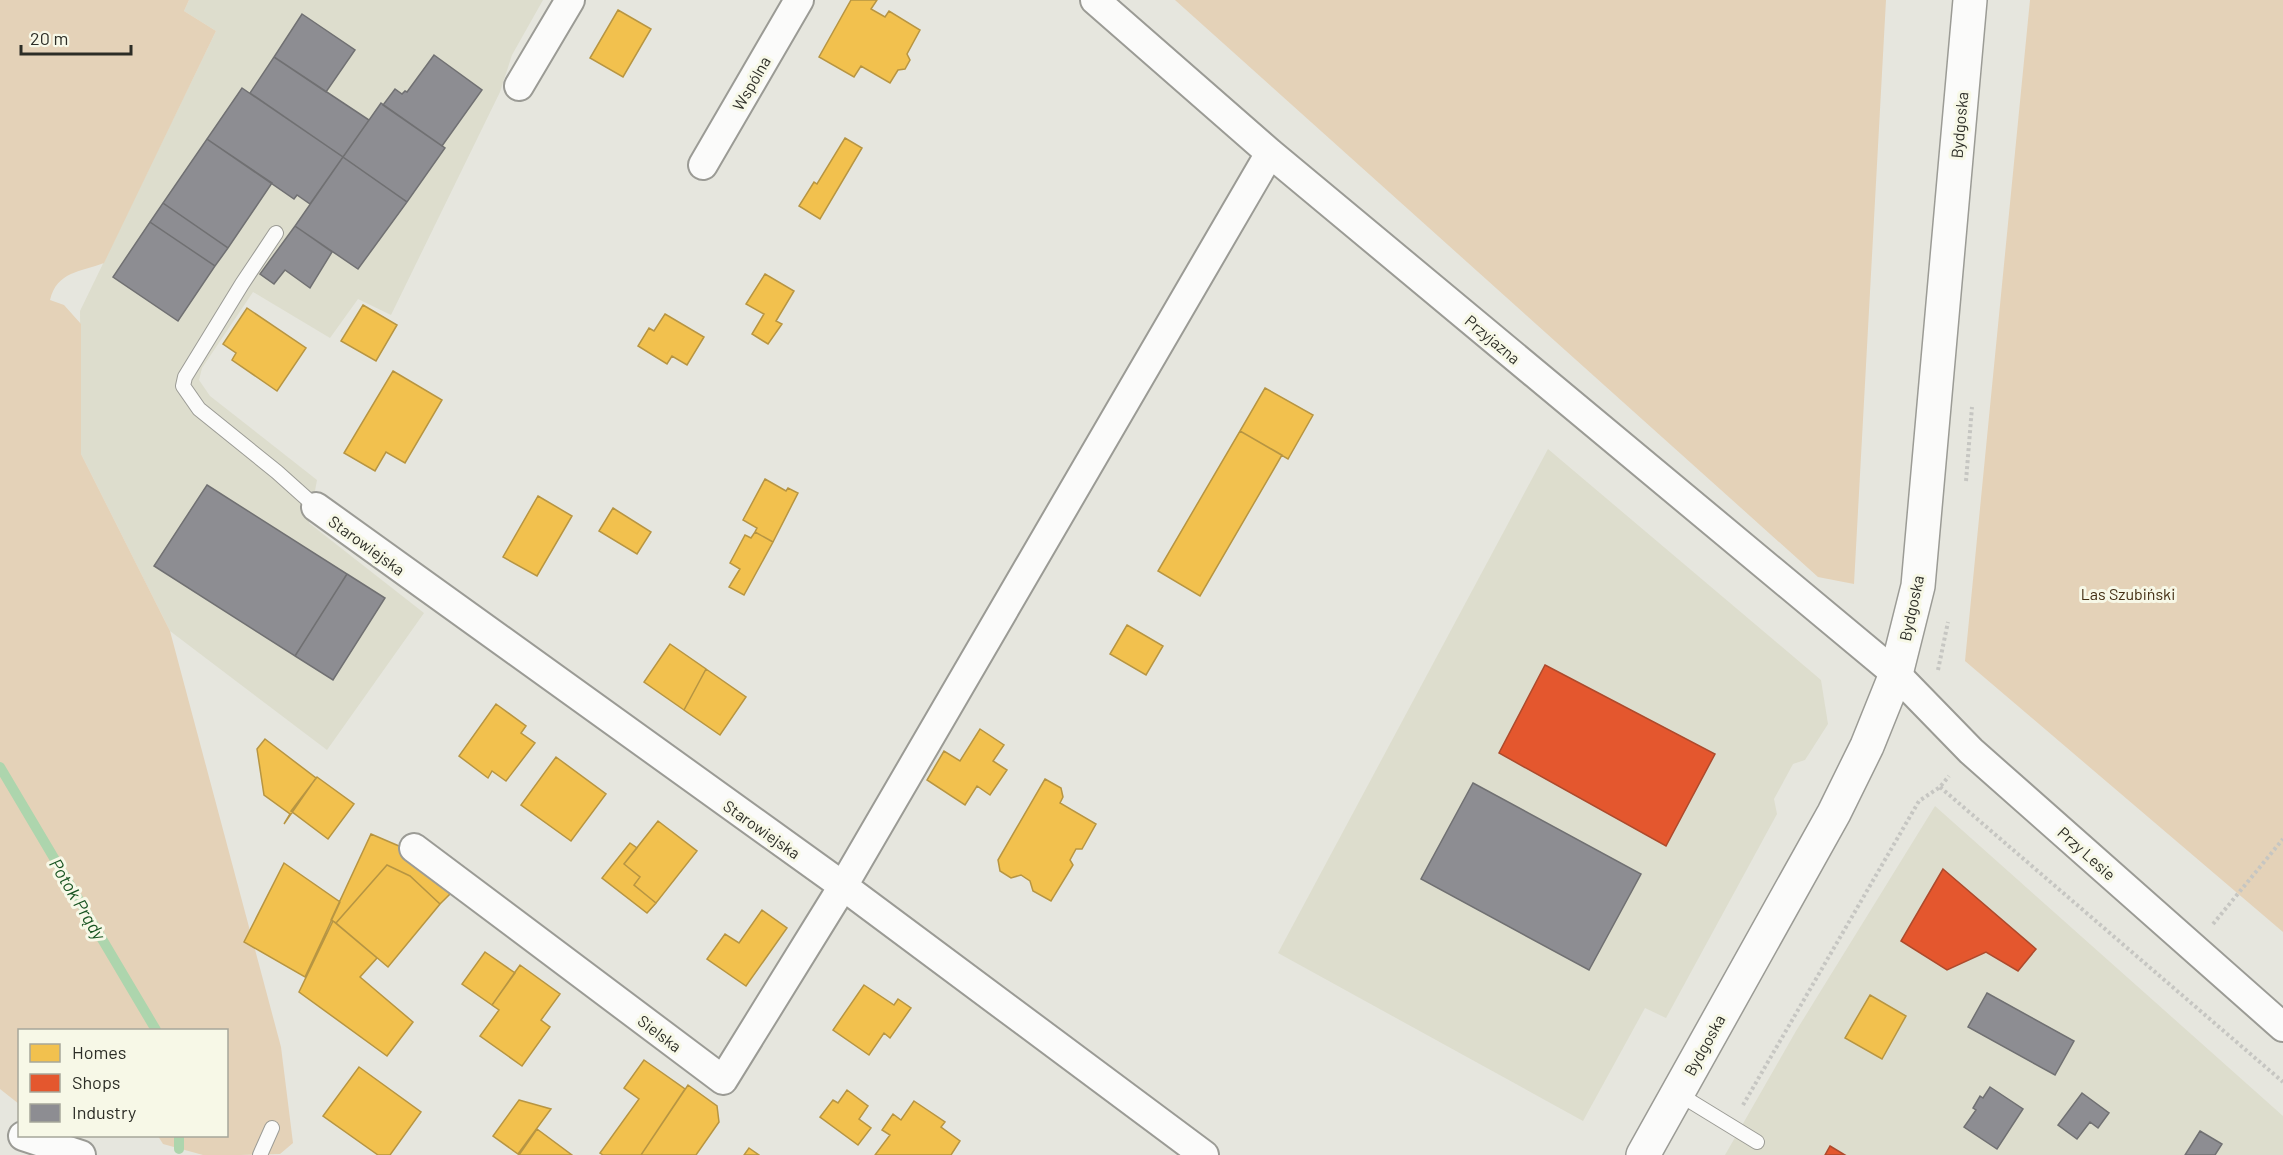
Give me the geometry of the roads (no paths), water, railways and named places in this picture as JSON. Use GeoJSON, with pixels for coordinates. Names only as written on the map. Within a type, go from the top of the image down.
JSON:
{"type":"FeatureCollection","features":[{"type":"Feature","properties":{"kind":"main road","name":"Bydgoska"},"geometry":{"type":"LineString","coordinates":[[1643,1155],[1834,813],[1867,746],[1896,674],[1918,586],[1970,0]]}},
{"type":"Feature","properties":{"kind":"street"},"geometry":{"type":"LineString","coordinates":[[519,86],[570,0]]}},
{"type":"Feature","properties":{"kind":"street","name":"Wspólna"},"geometry":{"type":"LineString","coordinates":[[703,165],[799,0]]}},
{"type":"Feature","properties":{"kind":"street","name":"Przyjazna"},"geometry":{"type":"LineString","coordinates":[[1095,0],[1270,153],[1896,674]]}},
{"type":"Feature","properties":{"kind":"street"},"geometry":{"type":"LineString","coordinates":[[843,886],[1270,153]]}},
{"type":"Feature","properties":{"kind":"street","name":"Starowiejska"},"geometry":{"type":"LineString","coordinates":[[316,507],[843,886],[1204,1155]]}},
{"type":"Feature","properties":{"kind":"street","name":"Przy Lesie"},"geometry":{"type":"LineString","coordinates":[[1896,674],[1971,751],[2283,1027]]}},
{"type":"Feature","properties":{"kind":"street","name":"Sielska"},"geometry":{"type":"LineString","coordinates":[[414,848],[723,1080],[843,886]]}},
{"type":"Feature","properties":{"kind":"street"},"geometry":{"type":"LineString","coordinates":[[0,1131],[18,1134]]}},
{"type":"Feature","properties":{"kind":"street"},"geometry":{"type":"LineString","coordinates":[[27,1137],[81,1155]]}},
{"type":"Feature","properties":{"kind":"lane"},"geometry":{"type":"LineString","coordinates":[[276,233],[185,377],[183,386],[199,409],[316,507]]}},
{"type":"Feature","properties":{"kind":"lane"},"geometry":{"type":"LineString","coordinates":[[1677,1093],[1757,1142]]}},
{"type":"Feature","properties":{"kind":"lane"},"geometry":{"type":"LineString","coordinates":[[260,1155],[272,1128]]}},
{"type":"Feature","properties":{"kind":"waterway","name":"Potok Prądy"},"geometry":{"type":"LineString","coordinates":[[0,767],[155,1029]]}},
{"type":"Feature","properties":{"kind":"waterway","name":"Potok Prądy"},"geometry":{"type":"LineString","coordinates":[[179,1137],[179,1149]]}},
{"type":"Feature","properties":{"kind":"park label","name":"Las Szubiński"},"geometry":{"type":"Point","coordinates":[2128,593]}}]}
